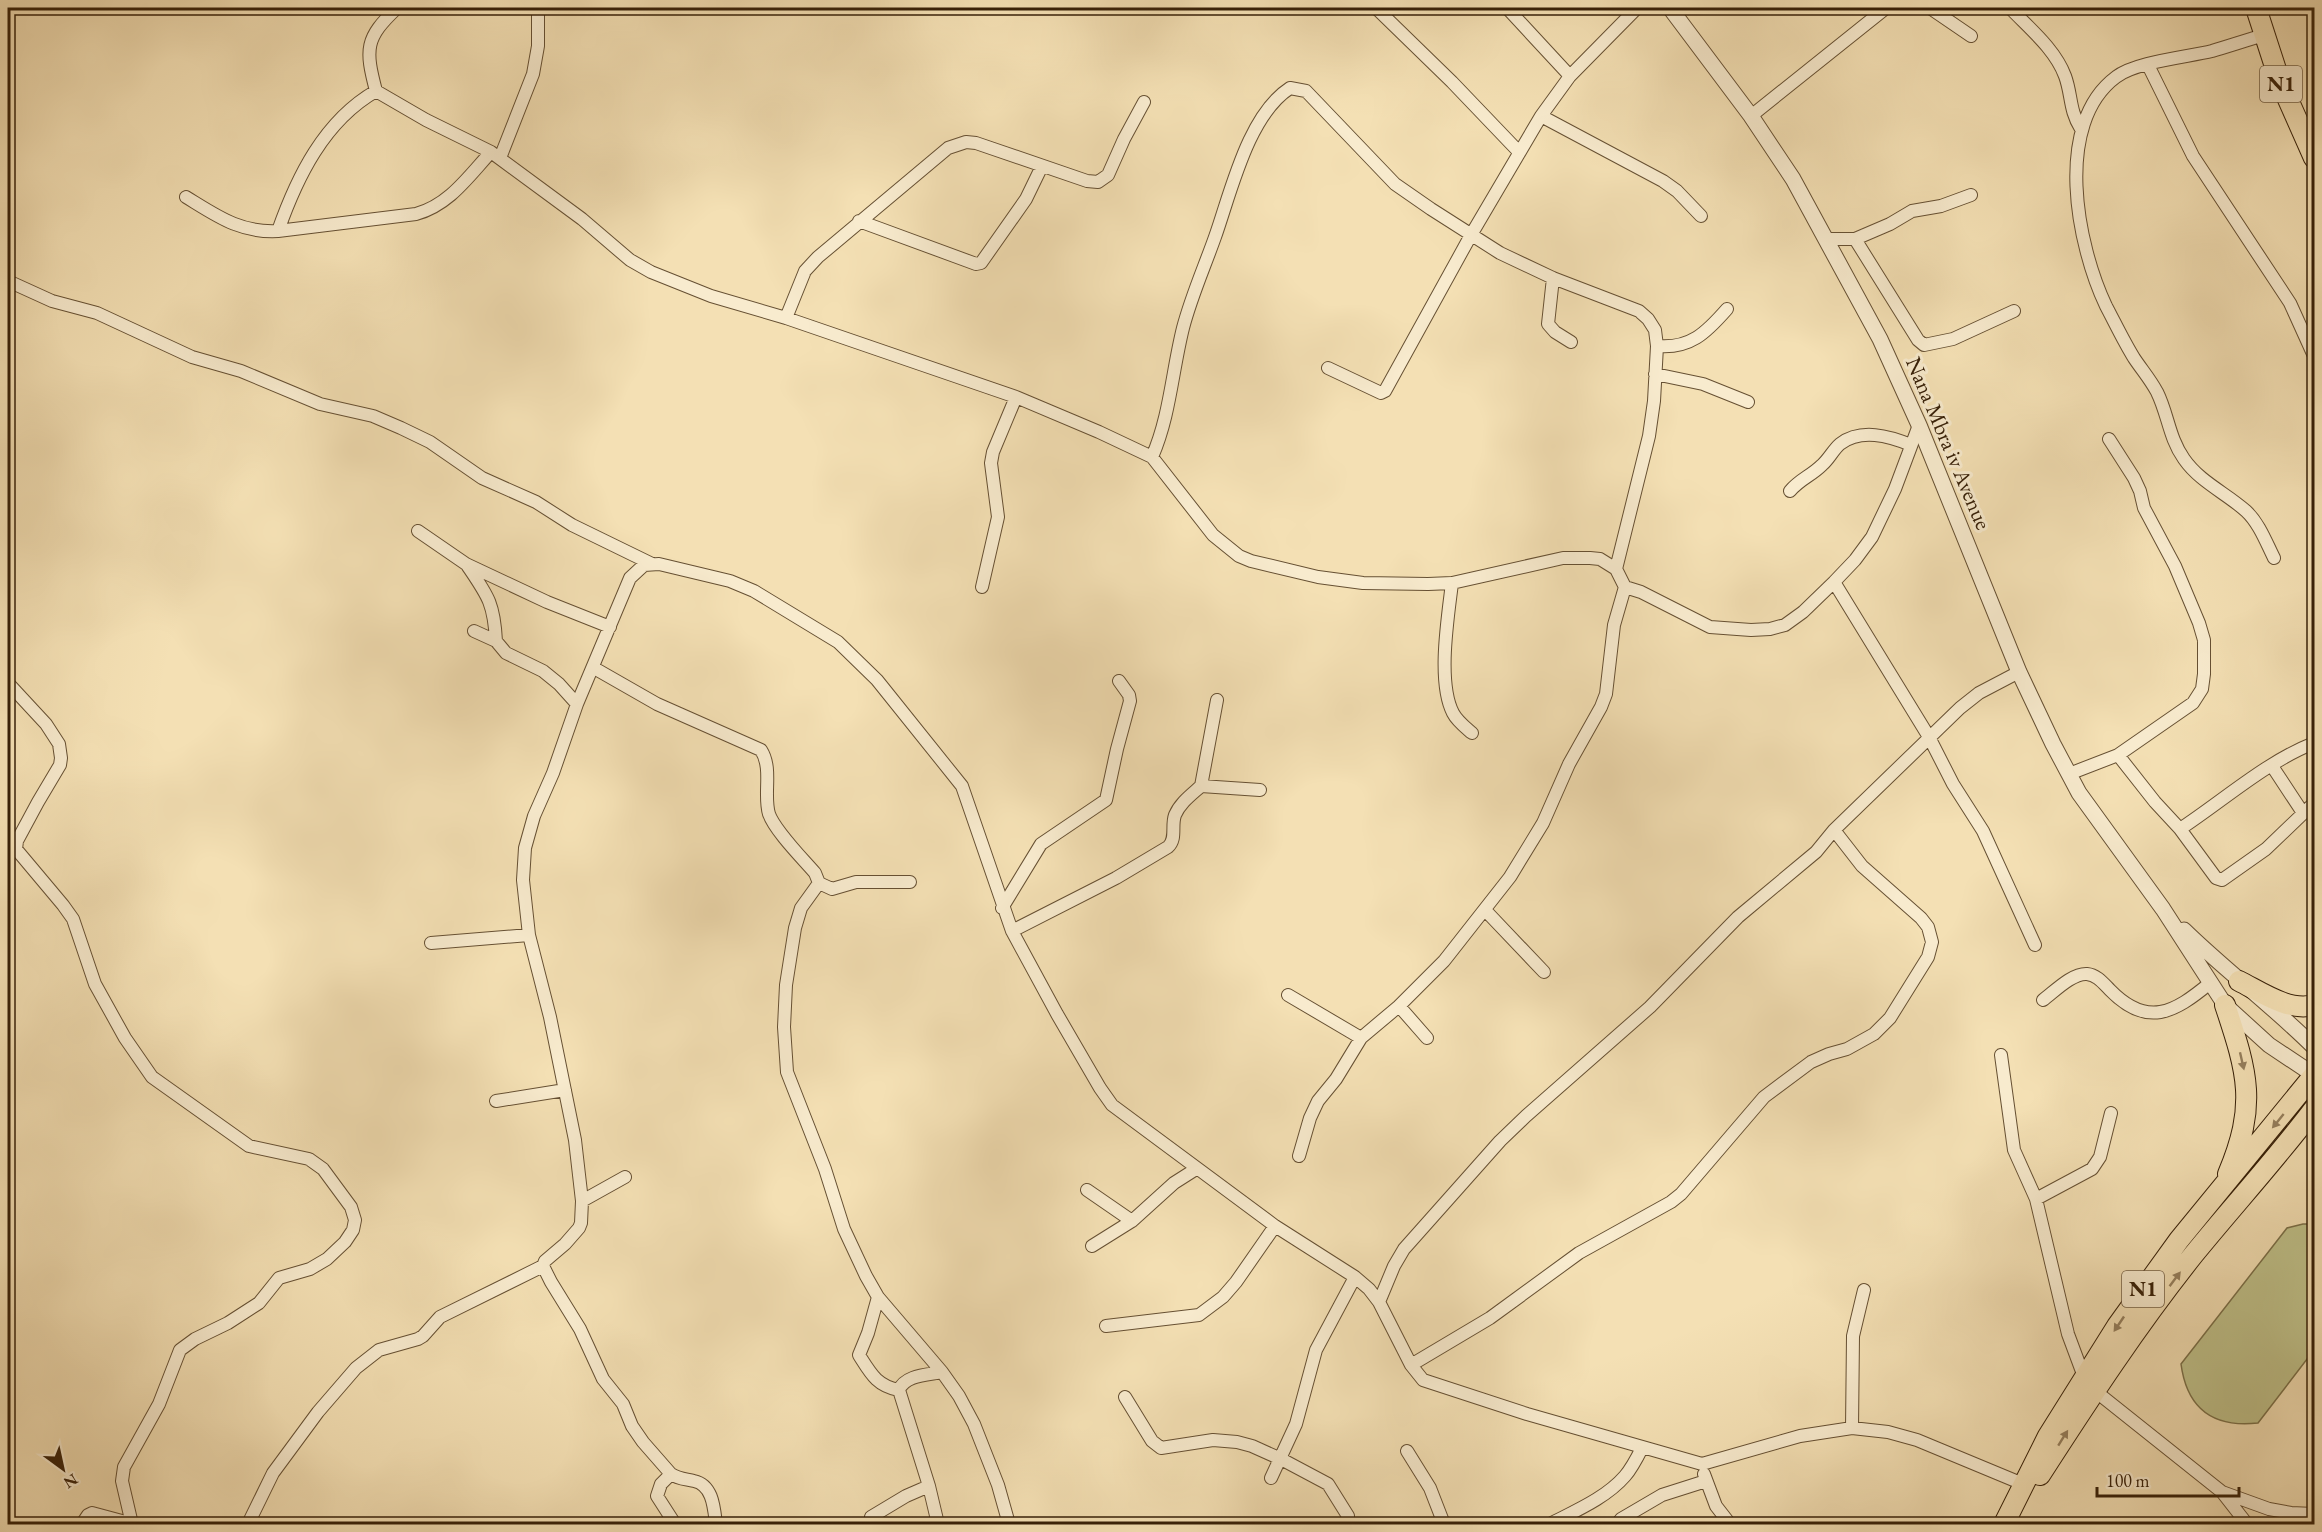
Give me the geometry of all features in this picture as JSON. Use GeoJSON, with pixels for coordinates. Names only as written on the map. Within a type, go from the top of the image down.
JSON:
{"type":"FeatureCollection","features":[{"type":"Feature","properties":{"kind":"highway","name":"N1"},"geometry":{"type":"LineString","coordinates":[[2256,8],[2279,79],[2314,158]]}},
{"type":"Feature","properties":{"kind":"highway"},"geometry":{"type":"LineString","coordinates":[[2239,981],[2274,999],[2294,1006],[2314,1005]]}},
{"type":"Feature","properties":{"kind":"highway"},"geometry":{"type":"LineString","coordinates":[[2220,1192],[2234,1159],[2247,1111],[2247,1090],[2243,1065],[2224,1005]]}},
{"type":"Feature","properties":{"kind":"highway","name":"N1"},"geometry":{"type":"LineString","coordinates":[[2012,1524],[2145,1286],[2179,1240],[2314,1075]]}},
{"type":"Feature","properties":{"kind":"highway","name":"N1"},"geometry":{"type":"LineString","coordinates":[[2004,1524],[2048,1436],[2314,1109]]}},
{"type":"Feature","properties":{"kind":"street"},"geometry":{"type":"LineString","coordinates":[[397,8],[382,22],[368,49],[368,62],[376,91],[426,120],[495,155],[582,219],[640,267],[711,296],[786,318],[1016,397],[1152,457],[1213,535],[1239,556],[1318,578],[1363,583],[1452,583],[1563,558],[1600,560],[1616,569],[1625,587],[1614,625],[1606,694],[1569,764],[1543,823],[1510,877],[1444,961],[1399,1006],[1361,1038],[1336,1079],[1318,1101],[1310,1118],[1299,1156]]}},
{"type":"Feature","properties":{"kind":"street"},"geometry":{"type":"LineString","coordinates":[[186,197],[233,225],[248,230],[278,231],[416,214],[431,210],[451,196],[495,155],[533,74],[538,46],[538,8]]}},
{"type":"Feature","properties":{"kind":"street"},"geometry":{"type":"LineString","coordinates":[[1507,8],[1570,75]]}},
{"type":"Feature","properties":{"kind":"street"},"geometry":{"type":"LineString","coordinates":[[1328,368],[1381,393],[1385,391],[1471,235],[1541,116],[1570,75],[1637,8]]}},
{"type":"Feature","properties":{"kind":"street","name":"Nana Mbra ⅳ Avenue"},"geometry":{"type":"LineString","coordinates":[[1670,8],[1751,116],[1793,179],[1828,239],[1880,339],[1919,425],[2019,672],[2069,774],[2095,816],[2163,909]]}},
{"type":"Feature","properties":{"kind":"street"},"geometry":{"type":"LineString","coordinates":[[1751,116],[1886,8]]}},
{"type":"Feature","properties":{"kind":"street"},"geometry":{"type":"LineString","coordinates":[[1930,8],[1971,36]]}},
{"type":"Feature","properties":{"kind":"street"},"geometry":{"type":"LineString","coordinates":[[2010,8],[2047,46],[2065,75],[2073,116],[2081,129]]}},
{"type":"Feature","properties":{"kind":"street"},"geometry":{"type":"LineString","coordinates":[[1377,9],[1519,152]]}},
{"type":"Feature","properties":{"kind":"street"},"geometry":{"type":"LineString","coordinates":[[2264,35],[2213,50],[2133,68],[2116,76],[2103,90],[2081,129],[2076,152],[2077,194],[2083,240],[2106,305],[2134,358],[2158,395],[2165,420],[2184,460],[2200,477],[2247,512],[2255,521],[2274,558]]}},
{"type":"Feature","properties":{"kind":"street"},"geometry":{"type":"LineString","coordinates":[[2148,65],[2193,156],[2290,303],[2314,356]]}},
{"type":"Feature","properties":{"kind":"street"},"geometry":{"type":"LineString","coordinates":[[1152,457],[1165,424],[1182,331],[1193,293],[1244,154],[1261,120],[1276,97],[1290,88],[1306,91],[1395,184],[1471,235],[1500,253],[1553,278],[1639,311],[1648,319],[1654,330],[1657,346],[1649,436],[1616,569]]}},
{"type":"Feature","properties":{"kind":"street"},"geometry":{"type":"LineString","coordinates":[[278,231],[290,197],[316,147],[348,111],[376,91]]}},
{"type":"Feature","properties":{"kind":"street"},"geometry":{"type":"LineString","coordinates":[[786,318],[794,296],[811,264],[859,221],[955,144],[966,141],[976,143],[1094,183],[1102,181],[1108,175],[1144,102]]}},
{"type":"Feature","properties":{"kind":"street"},"geometry":{"type":"LineString","coordinates":[[1541,116],[1663,181],[1677,191],[1701,216]]}},
{"type":"Feature","properties":{"kind":"street"},"geometry":{"type":"LineString","coordinates":[[859,221],[976,264],[981,263],[1026,200],[1042,166]]}},
{"type":"Feature","properties":{"kind":"street"},"geometry":{"type":"LineString","coordinates":[[1828,239],[1855,239],[1890,224],[1912,211],[1941,206],[1971,195]]}},
{"type":"Feature","properties":{"kind":"street"},"geometry":{"type":"LineString","coordinates":[[1855,239],[1918,340],[1924,345],[1953,339],[2014,311]]}},
{"type":"Feature","properties":{"kind":"street"},"geometry":{"type":"LineString","coordinates":[[1553,278],[1548,324],[1555,332],[1571,342]]}},
{"type":"Feature","properties":{"kind":"street"},"geometry":{"type":"LineString","coordinates":[[8,281],[52,301],[97,314],[192,357],[241,371],[320,404],[365,414],[401,428],[430,442],[482,478],[536,502],[572,525],[652,564],[730,581],[754,591],[819,630],[853,656],[889,694],[962,786],[972,810],[1002,908],[1012,931],[1105,1095],[1119,1111],[1196,1169],[1275,1226],[1369,1289],[1379,1302],[1411,1365],[1423,1380],[1642,1448],[1702,1464],[1800,1436],[1852,1428],[1888,1432],[1917,1440],[2023,1484]]}},
{"type":"Feature","properties":{"kind":"street"},"geometry":{"type":"LineString","coordinates":[[1657,346],[1675,347],[1705,334],[1727,309]]}},
{"type":"Feature","properties":{"kind":"street"},"geometry":{"type":"LineString","coordinates":[[1655,374],[1703,384],[1748,402]]}},
{"type":"Feature","properties":{"kind":"street"},"geometry":{"type":"LineString","coordinates":[[982,587],[998,518],[991,463],[993,452],[1016,397]]}},
{"type":"Feature","properties":{"kind":"street"},"geometry":{"type":"LineString","coordinates":[[1625,587],[1641,592],[1710,627],[1751,630],[1785,625],[1803,612],[1834,582],[1855,560],[1872,537],[1888,505],[1919,425]]}},
{"type":"Feature","properties":{"kind":"street"},"geometry":{"type":"LineString","coordinates":[[1790,491],[1799,480],[1824,464],[1839,446],[1850,438],[1869,435],[1892,437],[1911,445]]}},
{"type":"Feature","properties":{"kind":"street"},"geometry":{"type":"LineString","coordinates":[[2069,774],[2118,755],[2193,703],[2202,688],[2204,674],[2204,640],[2199,623],[2175,566],[2144,508],[2134,478],[2109,439]]}},
{"type":"Feature","properties":{"kind":"street"},"geometry":{"type":"LineString","coordinates":[[418,531],[466,564],[528,594],[610,627]]}},
{"type":"Feature","properties":{"kind":"street"},"geometry":{"type":"LineString","coordinates":[[466,564],[490,601],[496,641]]}},
{"type":"Feature","properties":{"kind":"street"},"geometry":{"type":"LineString","coordinates":[[248,1524],[273,1473],[318,1412],[356,1368],[380,1350],[423,1336],[440,1317],[543,1266],[581,1223],[582,1201],[575,1140],[550,1017],[530,935],[523,880],[525,848],[534,816],[553,773],[577,704],[630,578],[636,571],[652,564]]}},
{"type":"Feature","properties":{"kind":"street"},"geometry":{"type":"LineString","coordinates":[[1834,582],[1929,737],[1953,784],[1983,831],[2035,945]]}},
{"type":"Feature","properties":{"kind":"street"},"geometry":{"type":"LineString","coordinates":[[1452,583],[1445,646],[1445,680],[1453,713],[1472,733]]}},
{"type":"Feature","properties":{"kind":"street"},"geometry":{"type":"LineString","coordinates":[[474,631],[496,641],[506,653],[552,678],[577,704]]}},
{"type":"Feature","properties":{"kind":"street"},"geometry":{"type":"LineString","coordinates":[[594,668],[657,704],[761,750],[767,766],[767,799],[770,816],[815,873],[819,883],[832,889],[856,882],[910,882]]}},
{"type":"Feature","properties":{"kind":"street"},"geometry":{"type":"LineString","coordinates":[[1379,1302],[1404,1249],[1500,1141],[1650,1006],[1738,917],[1816,852],[1834,830],[1929,737],[1979,693],[2019,672]]}},
{"type":"Feature","properties":{"kind":"street"},"geometry":{"type":"LineString","coordinates":[[1002,908],[1041,844],[1106,800],[1130,701],[1129,695],[1119,681]]}},
{"type":"Feature","properties":{"kind":"street"},"geometry":{"type":"LineString","coordinates":[[8,683],[46,724],[59,744],[61,758],[60,765],[17,841],[16,849],[73,920],[95,984],[143,1066],[159,1084],[249,1146],[309,1159],[317,1164],[343,1194],[354,1213],[353,1230],[345,1242],[327,1259],[310,1269],[279,1278],[259,1303],[180,1350],[159,1404],[124,1467],[122,1481],[132,1524],[92,1513],[82,1524]]}},
{"type":"Feature","properties":{"kind":"street"},"geometry":{"type":"LineString","coordinates":[[1012,931],[1116,878],[1168,847],[1173,839],[1173,822],[1178,809],[1201,786],[1217,700]]}},
{"type":"Feature","properties":{"kind":"street"},"geometry":{"type":"LineString","coordinates":[[2180,829],[2296,750],[2314,743]]}},
{"type":"Feature","properties":{"kind":"street"},"geometry":{"type":"LineString","coordinates":[[2118,755],[2155,802],[2180,829],[2216,878],[2222,880],[2266,849],[2314,803]]}},
{"type":"Feature","properties":{"kind":"street"},"geometry":{"type":"LineString","coordinates":[[2272,766],[2303,813]]}},
{"type":"Feature","properties":{"kind":"street"},"geometry":{"type":"LineString","coordinates":[[1201,786],[1260,790]]}},
{"type":"Feature","properties":{"kind":"street"},"geometry":{"type":"LineString","coordinates":[[1411,1365],[1490,1318],[1578,1253],[1671,1202],[1681,1194],[1764,1097],[1811,1062],[1829,1054],[1847,1050],[1874,1034],[1890,1018],[1928,957],[1932,942],[1928,927],[1921,918],[1862,866],[1834,830]]}},
{"type":"Feature","properties":{"kind":"street"},"geometry":{"type":"LineString","coordinates":[[819,883],[801,908],[795,928],[786,985],[784,1027],[787,1072],[825,1169],[844,1229],[878,1297],[942,1372],[959,1396],[974,1424],[998,1485],[1009,1524]]}},
{"type":"Feature","properties":{"kind":"street"},"geometry":{"type":"LineString","coordinates":[[1485,909],[1544,972]]}},
{"type":"Feature","properties":{"kind":"street"},"geometry":{"type":"LineString","coordinates":[[2163,909],[2239,981],[2293,1026],[2314,1047]]}},
{"type":"Feature","properties":{"kind":"street"},"geometry":{"type":"LineString","coordinates":[[2163,909],[2224,1005],[2269,1045],[2314,1075]]}},
{"type":"Feature","properties":{"kind":"street"},"geometry":{"type":"LineString","coordinates":[[431,943],[530,935]]}},
{"type":"Feature","properties":{"kind":"street"},"geometry":{"type":"LineString","coordinates":[[2043,1000],[2079,975],[2088,974],[2096,977],[2127,1005],[2143,1012],[2156,1014],[2182,1005],[2210,983]]}},
{"type":"Feature","properties":{"kind":"street"},"geometry":{"type":"LineString","coordinates":[[1288,994],[1361,1038]]}},
{"type":"Feature","properties":{"kind":"street"},"geometry":{"type":"LineString","coordinates":[[1399,1006],[1427,1038]]}},
{"type":"Feature","properties":{"kind":"street"},"geometry":{"type":"LineString","coordinates":[[2001,1055],[2014,1150],[2036,1199],[2068,1334],[2089,1383],[2222,1492],[2247,1524]]}},
{"type":"Feature","properties":{"kind":"street"},"geometry":{"type":"LineString","coordinates":[[496,1101],[565,1090]]}},
{"type":"Feature","properties":{"kind":"street"},"geometry":{"type":"LineString","coordinates":[[2036,1199],[2092,1169],[2100,1157],[2111,1113]]}},
{"type":"Feature","properties":{"kind":"street"},"geometry":{"type":"LineString","coordinates":[[1092,1246],[1132,1221],[1174,1183],[1196,1169]]}},
{"type":"Feature","properties":{"kind":"street"},"geometry":{"type":"LineString","coordinates":[[582,1201],[625,1177]]}},
{"type":"Feature","properties":{"kind":"street"},"geometry":{"type":"LineString","coordinates":[[1087,1190],[1132,1221]]}},
{"type":"Feature","properties":{"kind":"street"},"geometry":{"type":"LineString","coordinates":[[1106,1326],[1199,1315],[1223,1297],[1236,1282],[1275,1226]]}},
{"type":"Feature","properties":{"kind":"street"},"geometry":{"type":"LineString","coordinates":[[543,1266],[550,1282],[580,1329],[603,1379],[623,1404],[643,1442],[675,1477],[701,1482],[704,1485],[713,1503],[716,1524]]}},
{"type":"Feature","properties":{"kind":"street"},"geometry":{"type":"LineString","coordinates":[[1271,1478],[1281,1459],[1303,1402],[1316,1350],[1354,1277]]}},
{"type":"Feature","properties":{"kind":"street"},"geometry":{"type":"LineString","coordinates":[[1852,1428],[1853,1336],[1864,1290]]}},
{"type":"Feature","properties":{"kind":"street"},"geometry":{"type":"LineString","coordinates":[[878,1297],[859,1355],[878,1382],[899,1390]]}},
{"type":"Feature","properties":{"kind":"street"},"geometry":{"type":"LineString","coordinates":[[938,1524],[929,1486],[899,1390],[902,1383],[908,1379],[942,1372]]}},
{"type":"Feature","properties":{"kind":"street"},"geometry":{"type":"LineString","coordinates":[[1125,1397],[1152,1442],[1161,1448],[1198,1441],[1237,1442],[1281,1459],[1328,1484],[1348,1516]]}},
{"type":"Feature","properties":{"kind":"street"},"geometry":{"type":"LineString","coordinates":[[1550,1524],[1594,1500],[1619,1482],[1634,1464],[1642,1448]]}},
{"type":"Feature","properties":{"kind":"street"},"geometry":{"type":"LineString","coordinates":[[1407,1451],[1430,1488],[1444,1524]]}},
{"type":"Feature","properties":{"kind":"street"},"geometry":{"type":"LineString","coordinates":[[1702,1464],[1706,1481],[1719,1511],[1730,1524]]}},
{"type":"Feature","properties":{"kind":"street"},"geometry":{"type":"LineString","coordinates":[[671,1474],[661,1484],[657,1496],[675,1524]]}},
{"type":"Feature","properties":{"kind":"street"},"geometry":{"type":"LineString","coordinates":[[1617,1524],[1621,1519],[1662,1495],[1706,1481]]}},
{"type":"Feature","properties":{"kind":"street"},"geometry":{"type":"LineString","coordinates":[[871,1517],[906,1496],[929,1486]]}},
{"type":"Feature","properties":{"kind":"street"},"geometry":{"type":"LineString","coordinates":[[2222,1492],[2269,1509],[2314,1514]]}},
{"type":"Feature","properties":{"kind":"green space"},"geometry":{"type":"Polygon","coordinates":[[[2314,1224],[2314,1350],[2258,1423],[2242,1424],[2215,1418],[2196,1404],[2189,1393],[2181,1364],[2287,1228],[2314,1224]]]}}]}
